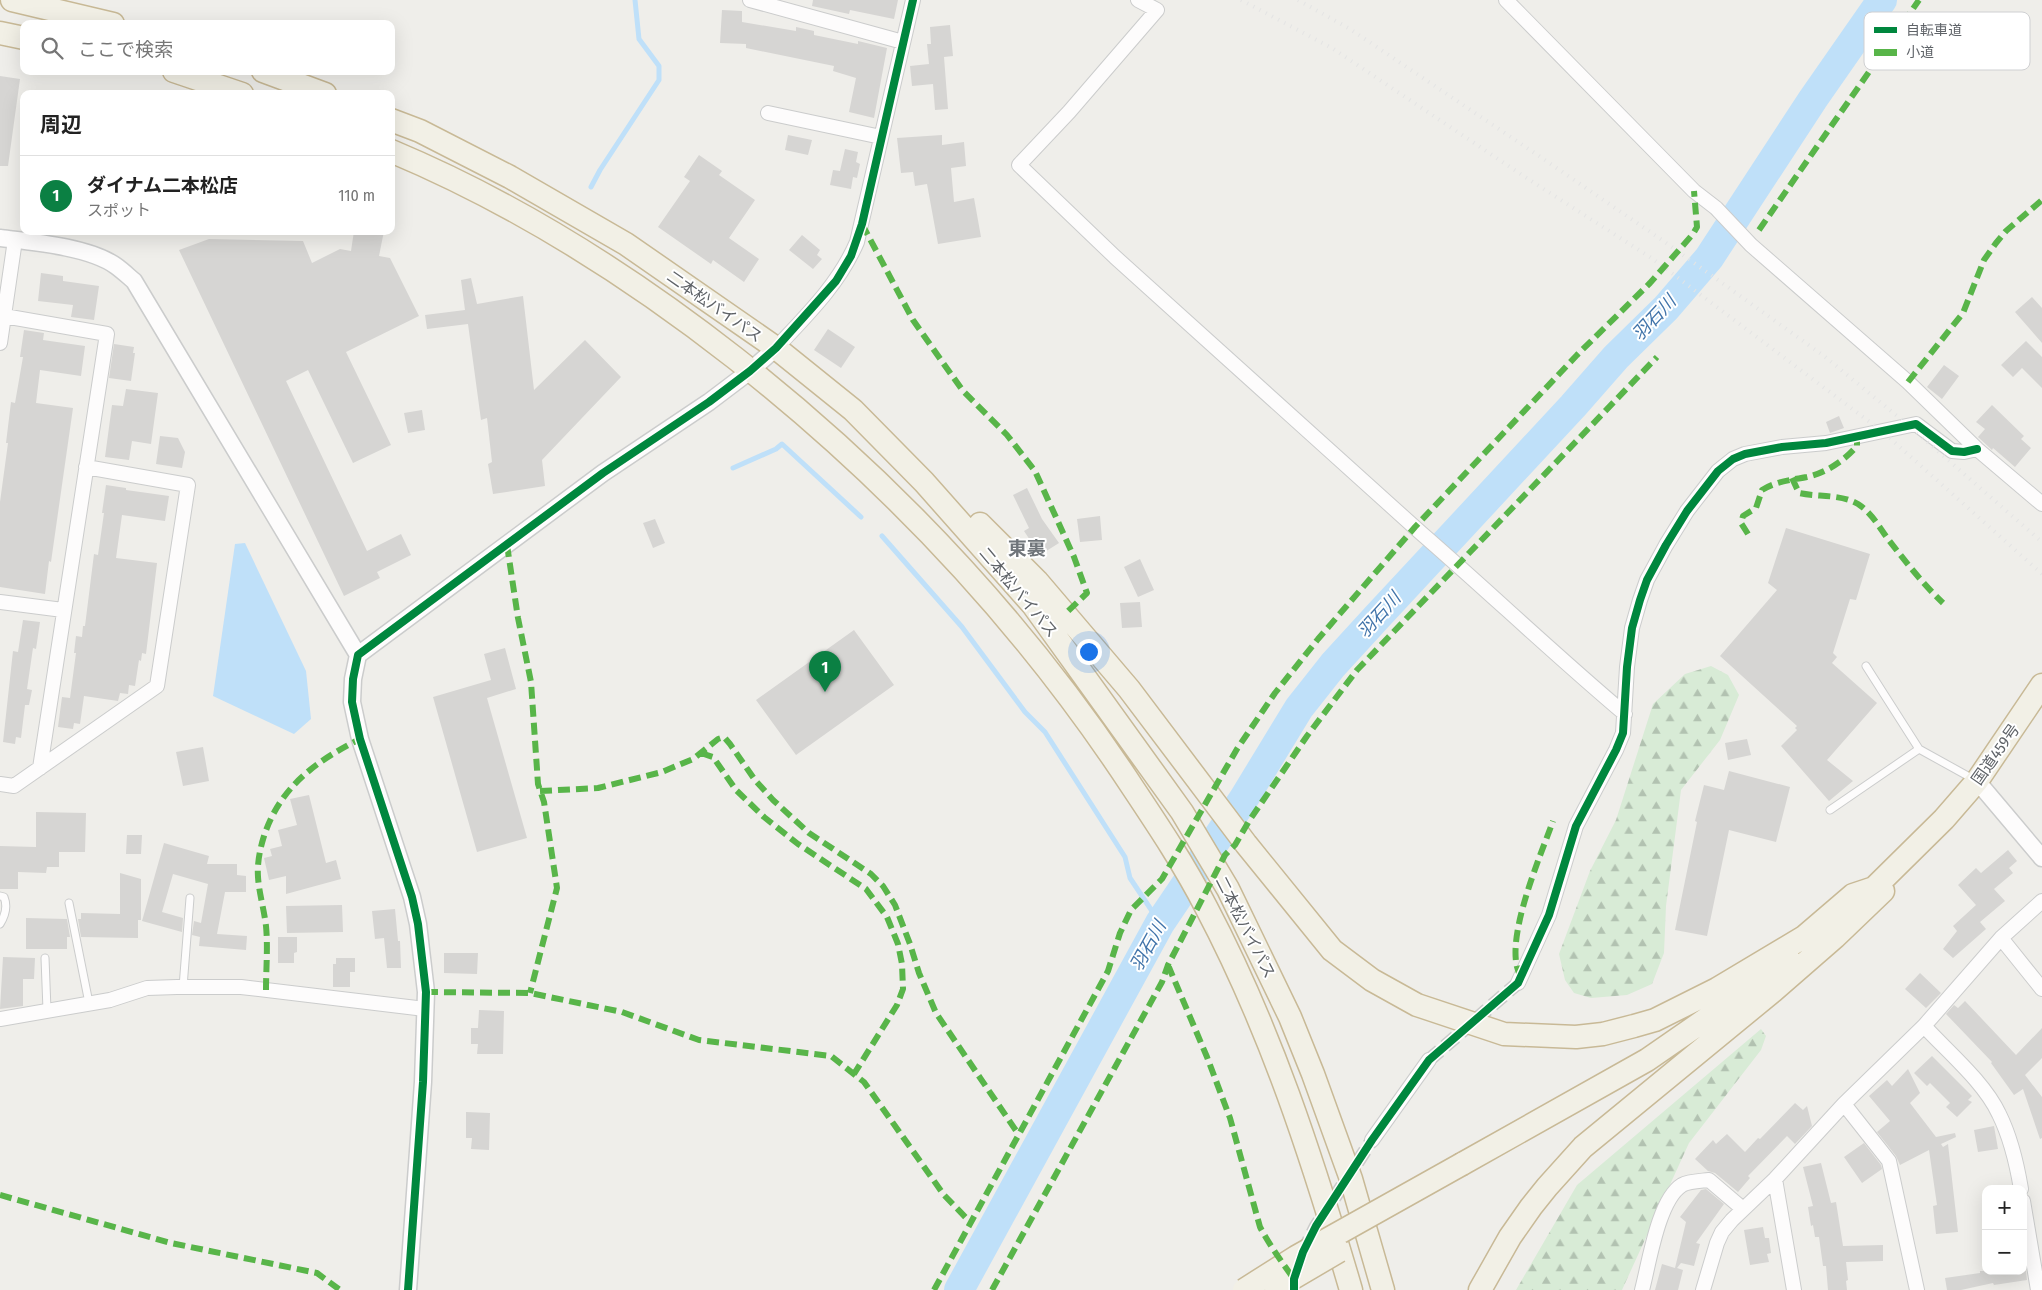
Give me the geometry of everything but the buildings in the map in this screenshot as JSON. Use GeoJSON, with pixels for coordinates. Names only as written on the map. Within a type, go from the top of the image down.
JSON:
{"type":"FeatureCollection","features":[{"type":"Feature","properties":{"kind":"highway"},"geometry":{"type":"LineString","coordinates":[[12,0],[96,20]]}},
{"type":"Feature","properties":{"kind":"highway"},"geometry":{"type":"LineString","coordinates":[[0,33],[20,37]]}},
{"type":"Feature","properties":{"kind":"highway"},"geometry":{"type":"LineString","coordinates":[[186,75],[230,90]]}},
{"type":"Feature","properties":{"kind":"highway"},"geometry":{"type":"LineString","coordinates":[[274,75],[314,90]]}},
{"type":"Feature","properties":{"kind":"highway","name":"二本松バイパス"},"geometry":{"type":"LineString","coordinates":[[395,122],[420,131],[510,177],[626,244],[776,348],[853,410],[924,482],[1033,605],[1182,812],[1228,889],[1290,1017],[1313,1074],[1350,1179],[1383,1290]]}},
{"type":"Feature","properties":{"kind":"highway","name":"二本松バイパス"},"geometry":{"type":"LineString","coordinates":[[395,153],[536,222],[621,274],[750,370],[791,403],[864,468],[964,569],[1040,657],[1095,730],[1168,840],[1205,905],[1240,976],[1274,1055],[1305,1138],[1351,1290]]}},
{"type":"Feature","properties":{"kind":"highway"},"geometry":{"type":"LineString","coordinates":[[853,410],[900,447],[1037,580],[1129,689],[1246,844],[1332,950],[1372,980],[1417,1005],[1504,1034],[1576,1037],[1603,1034],[1655,1020],[1717,989],[1804,937],[1853,895],[1874,888]]}},
{"type":"Feature","properties":{"kind":"highway","name":"国道459号"},"geometry":{"type":"LineString","coordinates":[[1944,820],[1977,781],[2042,685]]}},
{"type":"Feature","properties":{"kind":"highway"},"geometry":{"type":"LineString","coordinates":[[1272,1290],[1647,1060],[1811,946],[1944,820]]}},
{"type":"Feature","properties":{"kind":"highway"},"geometry":{"type":"LineString","coordinates":[[1480,1290],[1510,1237],[1531,1207],[1546,1187],[1583,1147],[1814,956],[1881,894],[1935,835],[1944,820]]}},
{"type":"Feature","properties":{"kind":"highway"},"geometry":{"type":"LineString","coordinates":[[1244,1290],[1296,1258],[1465,1171],[1644,1075],[1708,1031],[1785,972],[1814,956]]}},
{"type":"Feature","properties":{"kind":"street"},"geometry":{"type":"LineString","coordinates":[[750,0],[903,42]]}},
{"type":"Feature","properties":{"kind":"street"},"geometry":{"type":"LineString","coordinates":[[408,1290],[423,1082],[425,1009],[423,959],[412,897],[360,739],[352,702],[353,679],[358,655],[603,473],[709,402],[776,348],[829,290],[851,256],[862,224],[913,0]]}},
{"type":"Feature","properties":{"kind":"street"},"geometry":{"type":"LineString","coordinates":[[1138,0],[1157,10],[1069,112],[1019,165],[1115,257],[1625,714]]}},
{"type":"Feature","properties":{"kind":"street"},"geometry":{"type":"LineString","coordinates":[[1506,0],[1694,191],[1716,208],[1751,244],[1908,382],[1977,449],[2042,504]]}},
{"type":"Feature","properties":{"kind":"street"},"geometry":{"type":"LineString","coordinates":[[768,113],[881,137]]}},
{"type":"Feature","properties":{"kind":"street"},"geometry":{"type":"LineString","coordinates":[[0,344],[4,316],[8,239],[64,248],[95,256],[115,265],[134,281],[358,655]]}},
{"type":"Feature","properties":{"kind":"street"},"geometry":{"type":"LineString","coordinates":[[4,316],[107,334],[40,768]]}},
{"type":"Feature","properties":{"kind":"street"},"geometry":{"type":"LineString","coordinates":[[1518,983],[1549,915],[1576,826],[1623,733],[1627,666],[1632,628],[1647,580],[1682,519],[1718,471],[1733,459],[1745,454],[1782,447],[1826,443],[1916,424],[1952,451],[1964,452],[1977,449]]}},
{"type":"Feature","properties":{"kind":"street"},"geometry":{"type":"LineString","coordinates":[[0,784],[14,786],[157,686],[188,485],[86,467]]}},
{"type":"Feature","properties":{"kind":"street"},"geometry":{"type":"LineString","coordinates":[[0,602],[63,610]]}},
{"type":"Feature","properties":{"kind":"street"},"geometry":{"type":"LineString","coordinates":[[1977,781],[2042,858]]}},
{"type":"Feature","properties":{"kind":"street"},"geometry":{"type":"LineString","coordinates":[[1703,1290],[1709,1266],[1722,1232],[1775,1179],[1844,1104],[1924,1026],[2001,938],[2042,901]]}},
{"type":"Feature","properties":{"kind":"street"},"geometry":{"type":"LineString","coordinates":[[2001,938],[2042,989]]}},
{"type":"Feature","properties":{"kind":"street"},"geometry":{"type":"LineString","coordinates":[[0,1019],[110,1000],[147,988],[183,987],[241,987],[425,1009]]}},
{"type":"Feature","properties":{"kind":"street"},"geometry":{"type":"LineString","coordinates":[[1924,1026],[1977,1083],[2000,1114],[2013,1154],[2020,1185]]}},
{"type":"Feature","properties":{"kind":"street"},"geometry":{"type":"LineString","coordinates":[[1372,1140],[1429,1060]]}},
{"type":"Feature","properties":{"kind":"street"},"geometry":{"type":"LineString","coordinates":[[1844,1104],[1889,1161],[1916,1290]]}},
{"type":"Feature","properties":{"kind":"street"},"geometry":{"type":"LineString","coordinates":[[1775,1179],[1794,1290]]}},
{"type":"Feature","properties":{"kind":"street"},"geometry":{"type":"LineString","coordinates":[[1642,1290],[1659,1224],[1668,1201],[1682,1186],[1709,1180],[1743,1209]]}},
{"type":"Feature","properties":{"kind":"street"},"geometry":{"type":"LineString","coordinates":[[2027,1222],[2040,1290]]}},
{"type":"Feature","properties":{"kind":"lane"},"geometry":{"type":"LineString","coordinates":[[1866,666],[1919,749],[1977,781]]}},
{"type":"Feature","properties":{"kind":"lane"},"geometry":{"type":"LineString","coordinates":[[1830,810],[1919,749]]}},
{"type":"Feature","properties":{"kind":"lane"},"geometry":{"type":"LineString","coordinates":[[0,896],[4,897],[6,902],[5,914],[0,924]]}},
{"type":"Feature","properties":{"kind":"lane"},"geometry":{"type":"LineString","coordinates":[[183,987],[190,898]]}},
{"type":"Feature","properties":{"kind":"lane"},"geometry":{"type":"LineString","coordinates":[[69,903],[89,1003]]}},
{"type":"Feature","properties":{"kind":"lane"},"geometry":{"type":"LineString","coordinates":[[45,958],[47,1010]]}},
{"type":"Feature","properties":{"kind":"green space"},"geometry":{"type":"Polygon","coordinates":[[[1711,666],[1728,675],[1739,695],[1720,740],[1681,790],[1666,906],[1664,953],[1652,984],[1627,995],[1591,998],[1574,993],[1565,980],[1559,954],[1590,871],[1616,820],[1653,704],[1685,674],[1711,666]]]}},
{"type":"Feature","properties":{"kind":"green space"},"geometry":{"type":"Polygon","coordinates":[[[1761,1029],[1766,1036],[1761,1050],[1689,1143],[1622,1290],[1516,1290],[1577,1185],[1761,1029]]]}},
{"type":"Feature","properties":{"kind":"water"},"geometry":{"type":"Polygon","coordinates":[[[245,543],[306,671],[311,719],[294,734],[213,696],[235,544],[245,543]]]}},
{"type":"Feature","properties":{"kind":"waterway"},"geometry":{"type":"LineString","coordinates":[[591,187],[600,170],[659,80],[659,66],[639,39],[635,0]]}},
{"type":"Feature","properties":{"kind":"waterway","name":"羽石川"},"geometry":{"type":"LineString","coordinates":[[1874,12],[1882,0]]}},
{"type":"Feature","properties":{"kind":"waterway","name":"羽石川"},"geometry":{"type":"LineString","coordinates":[[959,1290],[1160,923],[1243,800],[1299,708],[1333,665],[1616,357],[1666,308],[1709,258],[1813,99],[1864,26]]}},
{"type":"Feature","properties":{"kind":"waterway"},"geometry":{"type":"LineString","coordinates":[[733,468],[776,449],[782,444],[861,517]]}},
{"type":"Feature","properties":{"kind":"waterway"},"geometry":{"type":"LineString","coordinates":[[882,536],[962,627],[1025,712],[1045,732],[1125,857],[1130,878],[1160,923]]}},
{"type":"Feature","properties":{"kind":"tunnel"},"geometry":{"type":"LineString","coordinates":[[1429,1060],[1518,983]]}},
{"type":"Feature","properties":{"kind":"tunnel"},"geometry":{"type":"LineString","coordinates":[[1303,1252],[1316,1226],[1372,1140]]}},
{"type":"Feature","properties":{"kind":"railway"},"geometry":{"type":"LineString","coordinates":[[1241,0],[1332,48],[1525,177],[1653,259],[1883,432],[2042,574]]}},
{"type":"Feature","properties":{"kind":"railway"},"geometry":{"type":"LineString","coordinates":[[1298,0],[1350,29],[1539,156],[1662,240],[1824,356],[1908,425],[2042,542]]}},
{"type":"Feature","properties":{"kind":"marked path"},"geometry":{"type":"LineString","coordinates":[[1911,12],[1919,0]]}},
{"type":"Feature","properties":{"kind":"marked path"},"geometry":{"type":"LineString","coordinates":[[1759,230],[1870,70]]}},
{"type":"Feature","properties":{"kind":"marked path"},"geometry":{"type":"LineString","coordinates":[[934,1290],[1108,971],[1120,933],[1131,910],[1162,879],[1237,749],[1275,693],[1318,639],[1415,527],[1577,355],[1650,283],[1693,234],[1697,227],[1694,191]]}},
{"type":"Feature","properties":{"kind":"marked path"},"geometry":{"type":"LineString","coordinates":[[1908,382],[1963,313],[1984,260],[1996,243],[2006,231],[2042,200]]}},
{"type":"Feature","properties":{"kind":"marked path"},"geometry":{"type":"LineString","coordinates":[[862,224],[913,320],[941,360],[963,391],[1007,435],[1035,471],[1074,557],[1087,593],[1065,614]]}},
{"type":"Feature","properties":{"kind":"marked path"},"geometry":{"type":"LineString","coordinates":[[992,1290],[1162,982],[1168,965],[1225,855],[1235,845],[1249,821],[1307,736],[1357,670],[1657,357]]}},
{"type":"Feature","properties":{"kind":"marked path"},"geometry":{"type":"LineString","coordinates":[[1748,534],[1741,523],[1743,516],[1756,508],[1762,490],[1779,483],[1814,475],[1828,469],[1841,461],[1857,446],[1857,437]]}},
{"type":"Feature","properties":{"kind":"marked path"},"geometry":{"type":"LineString","coordinates":[[1792,478],[1799,493],[1837,497],[1851,501],[1863,508],[1875,520],[1914,572],[1943,603]]}},
{"type":"Feature","properties":{"kind":"marked path"},"geometry":{"type":"LineString","coordinates":[[507,545],[518,618],[531,682],[538,784],[544,802],[557,888],[530,993]]}},
{"type":"Feature","properties":{"kind":"marked path"},"geometry":{"type":"LineString","coordinates":[[540,791],[598,788],[662,772],[693,759],[718,739],[724,737],[755,780],[773,800],[809,833],[871,874],[883,886],[895,905],[919,973],[936,1013],[1019,1135]]}},
{"type":"Feature","properties":{"kind":"marked path"},"geometry":{"type":"LineString","coordinates":[[266,990],[267,934],[258,872],[259,856],[264,836],[280,803],[302,777],[315,766],[360,739]]}},
{"type":"Feature","properties":{"kind":"marked path"},"geometry":{"type":"LineString","coordinates":[[701,753],[713,757],[736,790],[764,817],[798,844],[866,889],[887,917],[898,944],[902,964],[903,989],[897,1005],[854,1074]]}},
{"type":"Feature","properties":{"kind":"marked path"},"geometry":{"type":"LineString","coordinates":[[1521,977],[1516,963],[1519,923],[1532,877],[1553,821]]}},
{"type":"Feature","properties":{"kind":"marked path"},"geometry":{"type":"LineString","coordinates":[[1168,965],[1207,1057],[1230,1118],[1260,1227],[1294,1279]]}},
{"type":"Feature","properties":{"kind":"marked path"},"geometry":{"type":"LineString","coordinates":[[426,992],[530,993],[622,1012],[699,1040],[831,1056],[864,1082],[944,1195],[971,1223]]}},
{"type":"Feature","properties":{"kind":"marked path"},"geometry":{"type":"LineString","coordinates":[[0,1195],[171,1243],[317,1273],[340,1290]]}},
{"type":"Feature","properties":{"kind":"cycle path"},"geometry":{"type":"LineString","coordinates":[[408,1290],[423,1082],[426,992],[418,924],[412,897],[360,739],[352,702],[353,679],[358,655],[603,473],[709,402],[750,371],[776,348],[836,281],[851,256],[862,224],[913,0]]}},
{"type":"Feature","properties":{"kind":"cycle path"},"geometry":{"type":"LineString","coordinates":[[1294,1290],[1294,1279],[1303,1252],[1316,1226],[1372,1140],[1429,1060],[1518,983],[1549,915],[1576,826],[1623,733],[1627,667],[1632,628],[1647,580],[1687,511],[1718,471],[1733,459],[1745,454],[1782,447],[1826,443],[1916,424],[1952,451],[1964,452],[1977,449]]}},
{"type":"Feature","properties":{"kind":"place","name":"ダイナム二本松店"},"geometry":{"type":"Point","coordinates":[825,692]}},
{"type":"Feature","properties":{"kind":"district","name":"東裏"},"geometry":{"type":"Point","coordinates":[1027,548]}}]}
